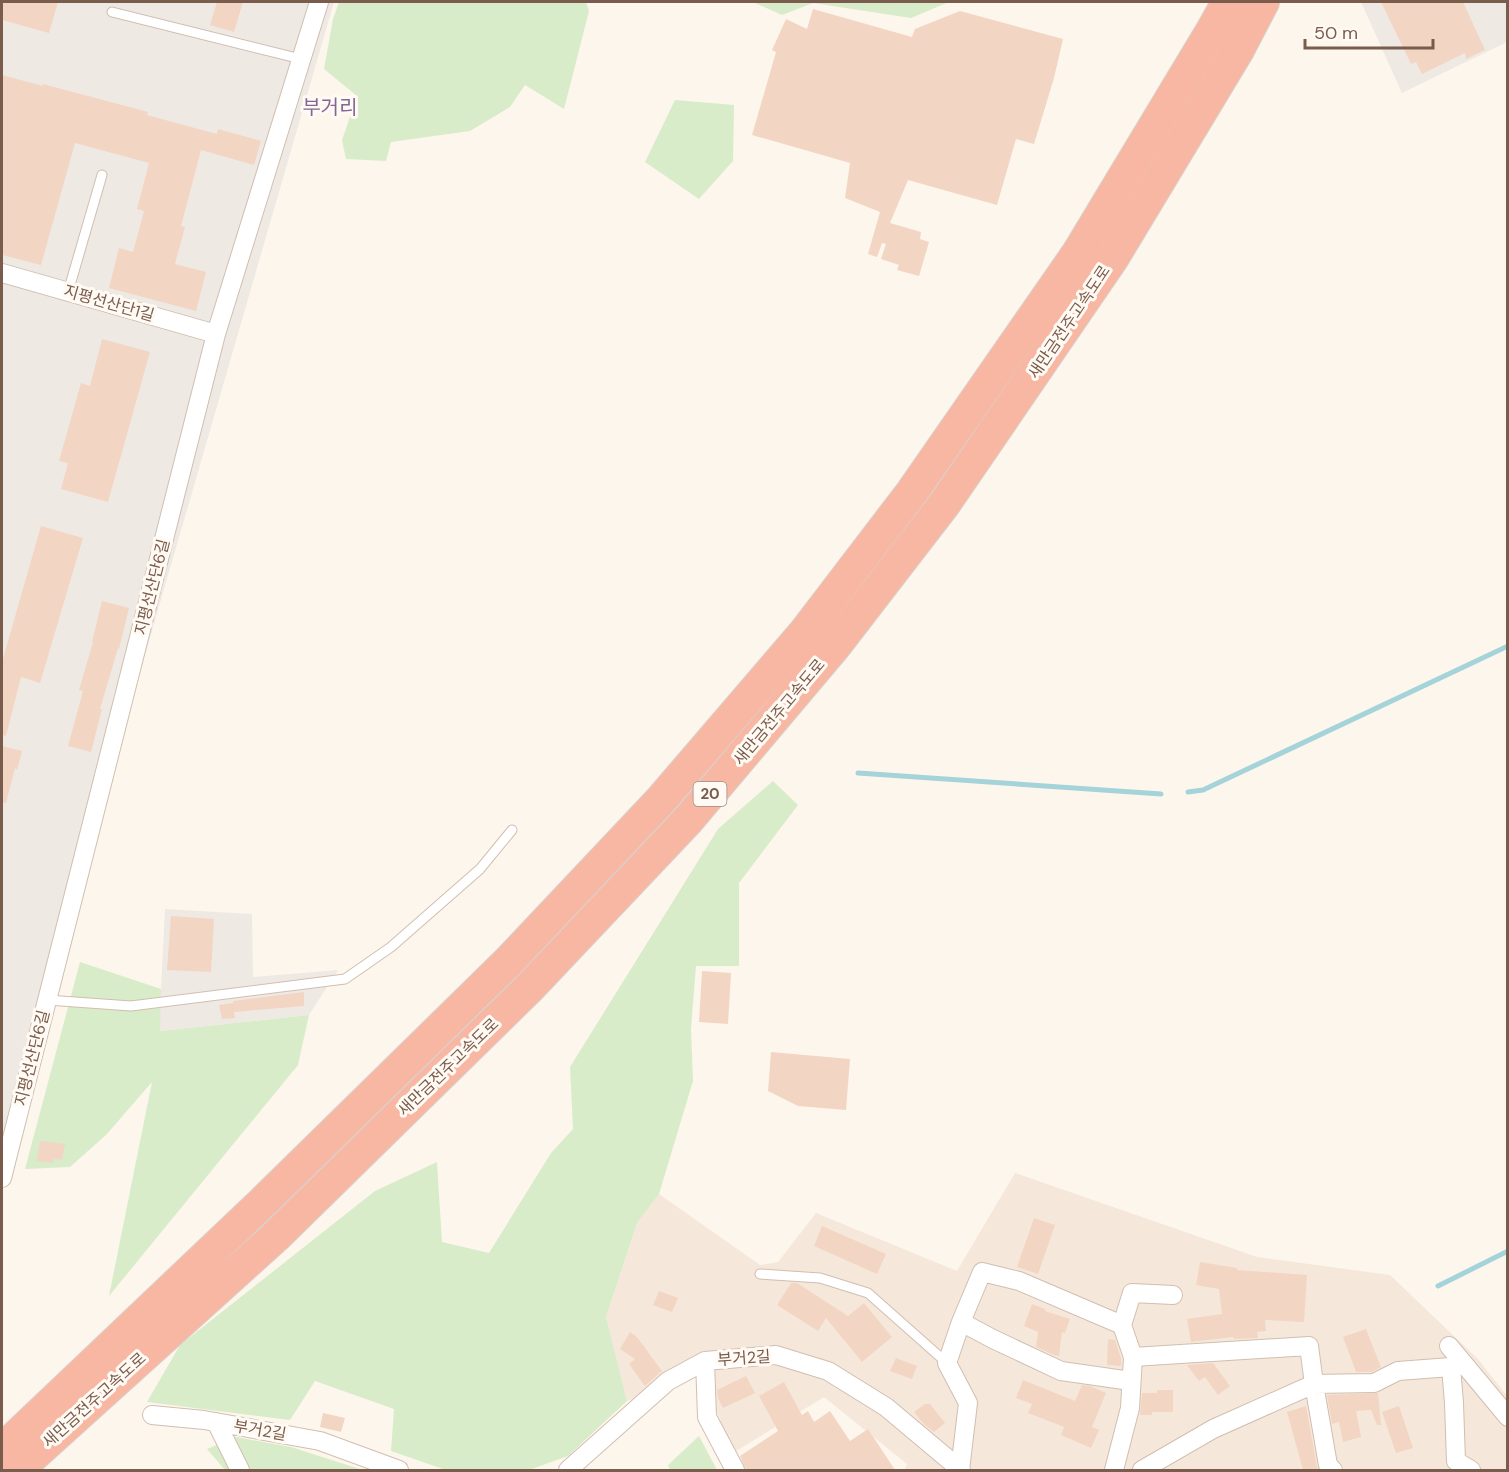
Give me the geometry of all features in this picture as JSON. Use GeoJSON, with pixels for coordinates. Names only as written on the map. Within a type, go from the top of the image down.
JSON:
{"type":"FeatureCollection","features":[{"type":"Feature","properties":{"kind":"highway","name":"새만금전주고속도로"},"geometry":{"type":"LineString","coordinates":[[2,1450],[262,1203],[509,961],[660,801],[805,632],[912,492],[1078,253],[1228,2]]}},
{"type":"Feature","properties":{"kind":"highway","name":"새만금전주고속도로"},"geometry":{"type":"LineString","coordinates":[[17,1470],[275,1237],[530,987],[695,811],[834,647],[945,503],[1112,259],[1238,50],[1263,2]]}},
{"type":"Feature","properties":{"kind":"street","name":"지평선산단6길"},"geometry":{"type":"LineString","coordinates":[[2,1173],[216,334],[319,2]]}},
{"type":"Feature","properties":{"kind":"street","name":"지평선산단1길"},"geometry":{"type":"LineString","coordinates":[[2,273],[216,334]]}},
{"type":"Feature","properties":{"kind":"street"},"geometry":{"type":"LineString","coordinates":[[960,1470],[968,1403],[947,1363],[982,1272],[1019,1281],[1122,1325]]}},
{"type":"Feature","properties":{"kind":"street"},"geometry":{"type":"LineString","coordinates":[[1114,1470],[1130,1408],[1132,1357],[1122,1325],[1132,1293],[1173,1295]]}},
{"type":"Feature","properties":{"kind":"street"},"geometry":{"type":"LineString","coordinates":[[961,1322],[993,1340],[1062,1371],[1131,1381]]}},
{"type":"Feature","properties":{"kind":"street"},"geometry":{"type":"LineString","coordinates":[[1132,1357],[1309,1346],[1328,1465],[1334,1470]]}},
{"type":"Feature","properties":{"kind":"street","name":"부거2길"},"geometry":{"type":"LineString","coordinates":[[568,1470],[668,1381],[705,1361],[777,1355],[828,1371],[886,1407],[960,1470]]}},
{"type":"Feature","properties":{"kind":"street"},"geometry":{"type":"LineString","coordinates":[[1142,1470],[1213,1429],[1314,1384],[1374,1383],[1398,1371],[1453,1358]]}},
{"type":"Feature","properties":{"kind":"street"},"geometry":{"type":"LineString","coordinates":[[1453,1358],[1508,1417]]}},
{"type":"Feature","properties":{"kind":"street"},"geometry":{"type":"LineString","coordinates":[[1453,1358],[1455,1461],[1471,1470]]}},
{"type":"Feature","properties":{"kind":"street"},"geometry":{"type":"LineString","coordinates":[[705,1361],[707,1417],[735,1470]]}},
{"type":"Feature","properties":{"kind":"street","name":"부거2길"},"geometry":{"type":"LineString","coordinates":[[152,1415],[216,1422],[320,1441],[399,1470]]}},
{"type":"Feature","properties":{"kind":"street"},"geometry":{"type":"LineString","coordinates":[[216,1422],[240,1470]]}},
{"type":"Feature","properties":{"kind":"lane"},"geometry":{"type":"LineString","coordinates":[[112,12],[301,59]]}},
{"type":"Feature","properties":{"kind":"lane"},"geometry":{"type":"LineString","coordinates":[[68,292],[102,175]]}},
{"type":"Feature","properties":{"kind":"lane"},"geometry":{"type":"LineString","coordinates":[[47,1000],[131,1006],[345,979],[391,947],[480,869],[512,830]]}},
{"type":"Feature","properties":{"kind":"lane"},"geometry":{"type":"LineString","coordinates":[[760,1274],[820,1278],[868,1293],[947,1363]]}},
{"type":"Feature","properties":{"kind":"shaded area"},"geometry":{"type":"Polygon","coordinates":[[[2,2],[334,2],[2,1149],[2,2]]]}},
{"type":"Feature","properties":{"kind":"shaded area"},"geometry":{"type":"Polygon","coordinates":[[[1361,2],[1507,2],[1507,42],[1402,93],[1361,2]]]}},
{"type":"Feature","properties":{"kind":"shaded area"},"geometry":{"type":"Polygon","coordinates":[[[165,909],[252,914],[253,977],[338,970],[309,1015],[159,1031],[165,909]]]}},
{"type":"Feature","properties":{"kind":"shaded area"},"geometry":{"type":"Polygon","coordinates":[[[1015,1173],[1257,1257],[1390,1275],[1478,1359],[1507,1396],[1507,1470],[905,1470],[907,1464],[824,1397],[733,1453],[714,1404],[712,1370],[627,1401],[606,1317],[637,1223],[659,1194],[760,1265],[778,1262],[816,1213],[957,1271],[1015,1173]]]}},
{"type":"Feature","properties":{"kind":"green space"},"geometry":{"type":"Polygon","coordinates":[[[339,2],[586,2],[589,11],[564,109],[525,85],[510,107],[470,131],[391,142],[386,161],[346,159],[342,140],[357,96],[324,69],[333,19],[339,2]]]}},
{"type":"Feature","properties":{"kind":"green space"},"geometry":{"type":"Polygon","coordinates":[[[753,2],[949,2],[911,18],[813,3],[782,15],[753,2]]]}},
{"type":"Feature","properties":{"kind":"green space"},"geometry":{"type":"Polygon","coordinates":[[[675,100],[734,105],[733,161],[699,199],[645,162],[675,100]]]}},
{"type":"Feature","properties":{"kind":"green space"},"geometry":{"type":"Polygon","coordinates":[[[773,781],[798,805],[739,883],[739,966],[696,966],[691,1029],[693,1081],[659,1194],[637,1223],[606,1317],[627,1401],[568,1456],[529,1470],[446,1470],[391,1451],[394,1409],[315,1381],[290,1420],[147,1402],[180,1345],[375,1191],[437,1162],[442,1242],[489,1253],[551,1153],[573,1129],[570,1067],[718,829],[773,781]]]}},
{"type":"Feature","properties":{"kind":"green space"},"geometry":{"type":"Polygon","coordinates":[[[80,962],[161,989],[160,1031],[309,1015],[298,1065],[109,1296],[152,1082],[106,1135],[70,1167],[25,1169],[80,962]]]}},
{"type":"Feature","properties":{"kind":"green space"},"geometry":{"type":"Polygon","coordinates":[[[699,1436],[717,1470],[670,1470],[668,1465],[699,1436]]]}},
{"type":"Feature","properties":{"kind":"green space"},"geometry":{"type":"Polygon","coordinates":[[[236,1437],[291,1447],[363,1470],[225,1470],[207,1449],[236,1437]]]}},
{"type":"Feature","properties":{"kind":"building"},"geometry":{"type":"Polygon","coordinates":[[[2,2],[58,2],[49,33],[2,20],[2,2]]]}},
{"type":"Feature","properties":{"kind":"building"},"geometry":{"type":"Polygon","coordinates":[[[217,2],[243,2],[234,32],[210,25],[217,2]]]}},
{"type":"Feature","properties":{"kind":"building"},"geometry":{"type":"Polygon","coordinates":[[[1381,2],[1463,2],[1485,50],[1466,59],[1465,53],[1422,74],[1416,62],[1411,64],[1381,2]]]}},
{"type":"Feature","properties":{"kind":"building"},"geometry":{"type":"Polygon","coordinates":[[[813,9],[912,37],[915,29],[960,11],[1063,39],[1034,144],[1016,139],[997,205],[908,180],[890,223],[921,232],[920,239],[929,242],[919,276],[897,270],[899,265],[881,259],[886,244],[882,243],[877,257],[868,254],[880,212],[845,198],[850,163],[752,135],[776,52],[772,50],[786,19],[807,29],[813,9]]]}},
{"type":"Feature","properties":{"kind":"building"},"geometry":{"type":"Polygon","coordinates":[[[2,75],[148,112],[147,115],[217,134],[218,129],[261,141],[254,165],[201,150],[181,226],[185,227],[175,264],[206,272],[196,311],[109,288],[119,248],[133,252],[144,211],[137,209],[149,163],[75,143],[41,265],[2,255],[2,75]]]}},
{"type":"Feature","properties":{"kind":"building"},"geometry":{"type":"Polygon","coordinates":[[[102,339],[150,352],[108,502],[61,489],[68,463],[59,461],[81,383],[90,386],[102,339]]]}},
{"type":"Feature","properties":{"kind":"building"},"geometry":{"type":"Polygon","coordinates":[[[41,526],[83,538],[40,683],[21,677],[6,736],[2,735],[2,662],[41,526]]]}},
{"type":"Feature","properties":{"kind":"building"},"geometry":{"type":"Polygon","coordinates":[[[102,601],[129,608],[100,709],[102,709],[91,752],[68,746],[83,691],[79,690],[102,601]]]}},
{"type":"Feature","properties":{"kind":"building"},"geometry":{"type":"Polygon","coordinates":[[[2,746],[22,751],[6,803],[2,803],[2,746]]]}},
{"type":"Feature","properties":{"kind":"building"},"geometry":{"type":"Polygon","coordinates":[[[171,916],[214,919],[211,972],[167,970],[171,916]]]}},
{"type":"Feature","properties":{"kind":"building"},"geometry":{"type":"Polygon","coordinates":[[[702,971],[731,973],[728,1024],[699,1022],[702,971]]]}},
{"type":"Feature","properties":{"kind":"building"},"geometry":{"type":"Polygon","coordinates":[[[304,992],[304,1006],[234,1012],[235,1018],[222,1019],[219,1005],[233,1003],[233,1001],[304,992]]]}},
{"type":"Feature","properties":{"kind":"building"},"geometry":{"type":"Polygon","coordinates":[[[771,1052],[850,1059],[846,1110],[798,1106],[768,1091],[771,1052]]]}},
{"type":"Feature","properties":{"kind":"building"},"geometry":{"type":"Polygon","coordinates":[[[40,1141],[65,1144],[62,1160],[53,1158],[53,1163],[37,1161],[40,1141]]]}},
{"type":"Feature","properties":{"kind":"building"},"geometry":{"type":"Polygon","coordinates":[[[1034,1218],[1055,1225],[1038,1274],[1017,1267],[1034,1218]]]}},
{"type":"Feature","properties":{"kind":"building"},"geometry":{"type":"Polygon","coordinates":[[[822,1226],[886,1254],[877,1274],[814,1246],[822,1226]]]}},
{"type":"Feature","properties":{"kind":"building"},"geometry":{"type":"Polygon","coordinates":[[[1200,1262],[1237,1268],[1237,1270],[1307,1275],[1304,1322],[1265,1320],[1266,1331],[1257,1332],[1258,1338],[1234,1339],[1233,1337],[1191,1342],[1187,1319],[1222,1314],[1219,1289],[1196,1285],[1200,1262]]]}},
{"type":"Feature","properties":{"kind":"building"},"geometry":{"type":"Polygon","coordinates":[[[791,1283],[797,1283],[848,1316],[864,1303],[892,1337],[862,1362],[826,1318],[818,1331],[777,1305],[791,1283]]]}},
{"type":"Feature","properties":{"kind":"building"},"geometry":{"type":"Polygon","coordinates":[[[659,1291],[678,1298],[672,1312],[653,1305],[659,1291]]]}},
{"type":"Feature","properties":{"kind":"building"},"geometry":{"type":"Polygon","coordinates":[[[1032,1304],[1070,1319],[1065,1333],[1062,1332],[1059,1356],[1036,1347],[1038,1332],[1024,1326],[1032,1304]]]}},
{"type":"Feature","properties":{"kind":"building"},"geometry":{"type":"Polygon","coordinates":[[[1366,1329],[1381,1367],[1371,1372],[1356,1372],[1343,1337],[1366,1329]]]}},
{"type":"Feature","properties":{"kind":"building"},"geometry":{"type":"Polygon","coordinates":[[[630,1332],[637,1337],[662,1371],[645,1386],[629,1364],[635,1359],[620,1349],[630,1332]]]}},
{"type":"Feature","properties":{"kind":"building"},"geometry":{"type":"Polygon","coordinates":[[[1108,1339],[1115,1340],[1121,1366],[1107,1365],[1108,1339]]]}},
{"type":"Feature","properties":{"kind":"building"},"geometry":{"type":"Polygon","coordinates":[[[896,1358],[917,1366],[912,1379],[890,1371],[896,1358]]]}},
{"type":"Feature","properties":{"kind":"building"},"geometry":{"type":"Polygon","coordinates":[[[1213,1363],[1230,1386],[1218,1395],[1205,1377],[1199,1381],[1187,1365],[1213,1363]]]}},
{"type":"Feature","properties":{"kind":"building"},"geometry":{"type":"Polygon","coordinates":[[[746,1376],[755,1393],[723,1408],[717,1390],[746,1376]]]}},
{"type":"Feature","properties":{"kind":"building"},"geometry":{"type":"Polygon","coordinates":[[[1023,1380],[1075,1401],[1082,1385],[1106,1393],[1092,1427],[1099,1430],[1091,1448],[1061,1435],[1064,1427],[1028,1413],[1032,1404],[1016,1398],[1023,1380]]]}},
{"type":"Feature","properties":{"kind":"building"},"geometry":{"type":"Polygon","coordinates":[[[784,1382],[802,1415],[808,1411],[814,1422],[830,1411],[850,1441],[868,1429],[895,1470],[746,1470],[740,1456],[778,1431],[759,1396],[784,1382]]]}},
{"type":"Feature","properties":{"kind":"building"},"geometry":{"type":"Polygon","coordinates":[[[1157,1390],[1173,1390],[1173,1412],[1152,1412],[1152,1415],[1140,1415],[1142,1393],[1157,1393],[1157,1390]]]}},
{"type":"Feature","properties":{"kind":"building"},"geometry":{"type":"Polygon","coordinates":[[[1378,1393],[1381,1425],[1377,1425],[1371,1410],[1356,1411],[1361,1437],[1343,1442],[1339,1422],[1332,1424],[1327,1395],[1378,1393]]]}},
{"type":"Feature","properties":{"kind":"building"},"geometry":{"type":"Polygon","coordinates":[[[925,1404],[930,1404],[945,1423],[934,1432],[914,1412],[925,1404]]]}},
{"type":"Feature","properties":{"kind":"building"},"geometry":{"type":"Polygon","coordinates":[[[1306,1406],[1319,1470],[1303,1470],[1287,1412],[1306,1406]]]}},
{"type":"Feature","properties":{"kind":"building"},"geometry":{"type":"Polygon","coordinates":[[[1399,1406],[1413,1448],[1396,1453],[1382,1412],[1399,1406]]]}},
{"type":"Feature","properties":{"kind":"building"},"geometry":{"type":"Polygon","coordinates":[[[323,1413],[345,1418],[341,1432],[320,1427],[323,1413]]]}},
{"type":"Feature","properties":{"kind":"waterway"},"geometry":{"type":"LineString","coordinates":[[1188,792],[1203,790],[1508,646]]}},
{"type":"Feature","properties":{"kind":"waterway"},"geometry":{"type":"LineString","coordinates":[[858,773],[1161,794]]}},
{"type":"Feature","properties":{"kind":"waterway"},"geometry":{"type":"LineString","coordinates":[[1438,1286],[1508,1251]]}},
{"type":"Feature","properties":{"kind":"district","name":"부거리"},"geometry":{"type":"Point","coordinates":[330,107]}}]}
